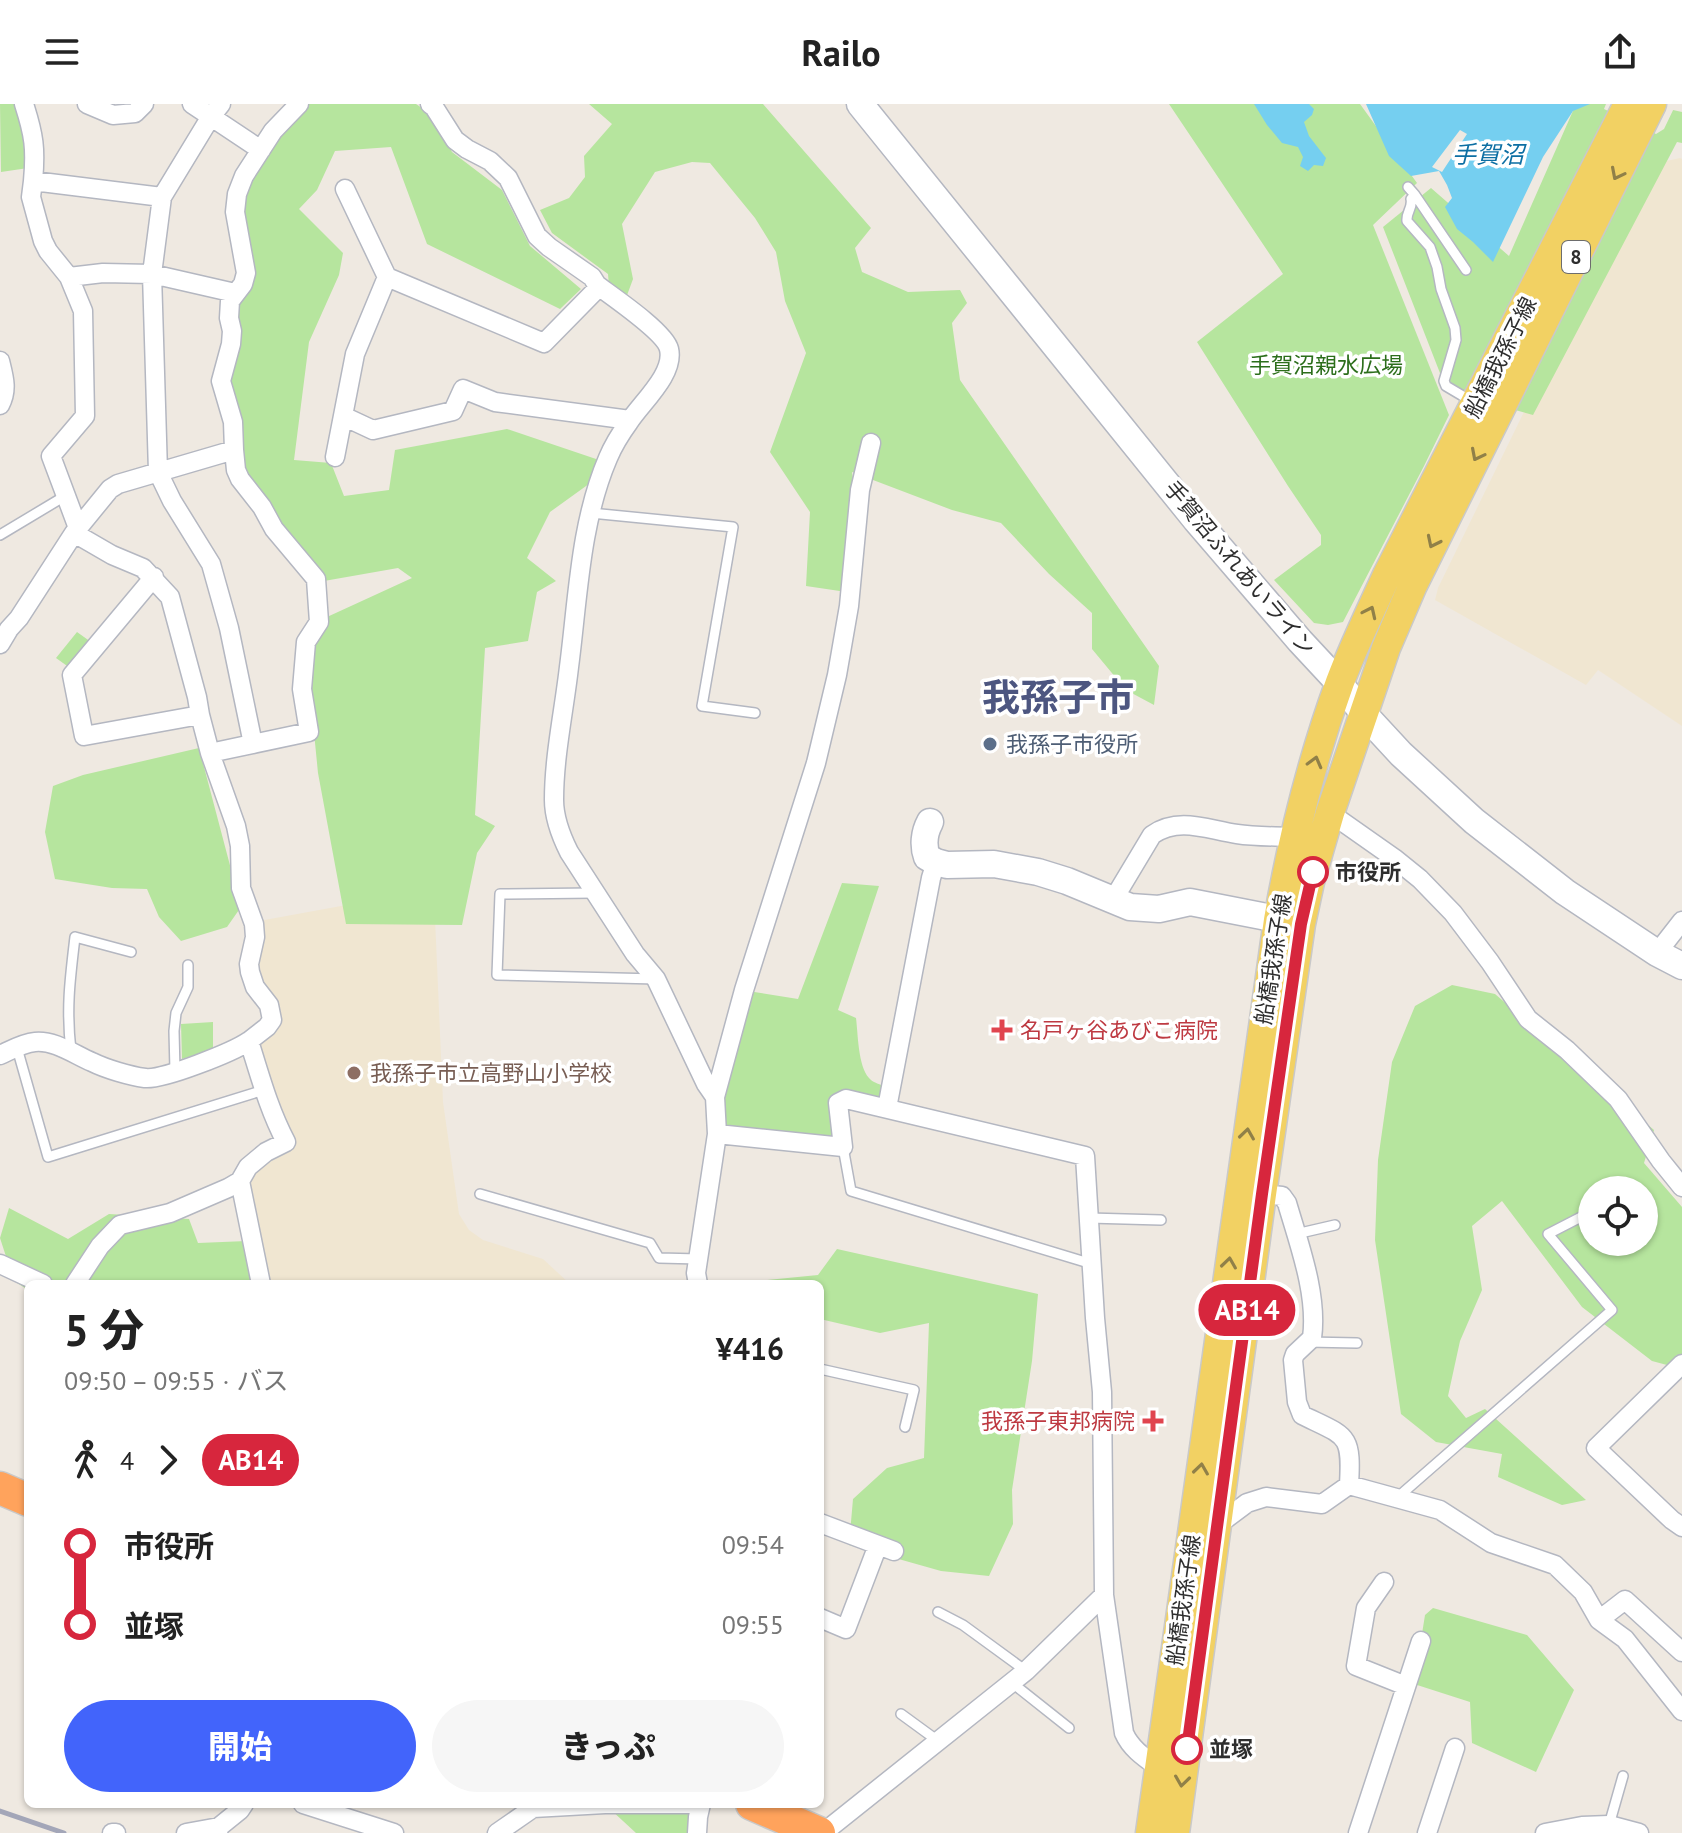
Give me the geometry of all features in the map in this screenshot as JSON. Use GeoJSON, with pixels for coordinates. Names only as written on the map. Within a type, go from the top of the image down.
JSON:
{"type":"FeatureCollection","features":[{"type":"Feature","properties":{"kind":"highway"},"geometry":{"type":"LineString","coordinates":[[0,1488],[24,1498]]}},
{"type":"Feature","properties":{"kind":"highway"},"geometry":{"type":"LineString","coordinates":[[762,1808],[821,1833]]}},
{"type":"Feature","properties":{"kind":"main road","name":"船橋我孫子線"},"geometry":{"type":"LineString","coordinates":[[1290,922],[1310,882],[1386,648],[1485,403],[1628,104]]}},
{"type":"Feature","properties":{"kind":"main road","name":"船橋我孫子線"},"geometry":{"type":"LineString","coordinates":[[1150,1833],[1190,1547],[1250,1192],[1290,922],[1294,837],[1318,749],[1356,642],[1387,575],[1652,104]]}},
{"type":"Feature","properties":{"kind":"main road","name":"船橋我孫子線"},"geometry":{"type":"LineString","coordinates":[[1175,1833],[1217,1526],[1250,1192]]}},
{"type":"Feature","properties":{"kind":"street"},"geometry":{"type":"LineString","coordinates":[[9,1051],[34,1042],[46,1043],[94,1063],[139,1077],[154,1078],[237,1049],[272,1020],[269,1005],[255,987],[250,972],[254,924],[241,888],[236,826],[210,753],[170,597],[143,568],[112,555],[76,531],[51,456],[85,416],[83,311],[69,277],[43,241],[31,197],[36,149],[24,104]]}},
{"type":"Feature","properties":{"kind":"street"},"geometry":{"type":"LineString","coordinates":[[87,104],[113,115],[135,113],[144,104]]}},
{"type":"Feature","properties":{"kind":"street"},"geometry":{"type":"LineString","coordinates":[[192,104],[216,110],[261,150]]}},
{"type":"Feature","properties":{"kind":"street"},"geometry":{"type":"LineString","coordinates":[[210,753],[309,732],[302,689],[306,642],[319,622],[316,579],[274,529],[262,507],[240,479],[236,470],[233,422],[221,381],[231,344],[230,301],[243,284],[246,273],[235,212],[237,194],[244,176],[273,131],[299,104]]}},
{"type":"Feature","properties":{"kind":"street"},"geometry":{"type":"LineString","coordinates":[[430,104],[455,140],[490,161],[508,178],[537,236],[592,277],[599,287],[662,338],[669,350],[668,365],[662,378],[630,420],[611,451],[598,481],[581,568],[554,802],[561,835],[569,852],[635,954],[656,979],[715,1097]]}},
{"type":"Feature","properties":{"kind":"street","name":"手賀沼ふれあいライン"},"geometry":{"type":"LineString","coordinates":[[860,104],[1196,520],[1401,754],[1474,821],[1565,892],[1682,966]]}},
{"type":"Feature","properties":{"kind":"street"},"geometry":{"type":"LineString","coordinates":[[216,110],[162,197],[152,274],[158,472],[211,564],[229,628],[253,744]]}},
{"type":"Feature","properties":{"kind":"street"},"geometry":{"type":"LineString","coordinates":[[33,181],[162,197]]}},
{"type":"Feature","properties":{"kind":"street"},"geometry":{"type":"LineString","coordinates":[[345,189],[387,277],[544,343],[599,287]]}},
{"type":"Feature","properties":{"kind":"street"},"geometry":{"type":"LineString","coordinates":[[69,277],[152,274],[235,293]]}},
{"type":"Feature","properties":{"kind":"street"},"geometry":{"type":"LineString","coordinates":[[335,457],[355,354],[387,277]]}},
{"type":"Feature","properties":{"kind":"street"},"geometry":{"type":"LineString","coordinates":[[0,361],[5,388],[0,405]]}},
{"type":"Feature","properties":{"kind":"street"},"geometry":{"type":"LineString","coordinates":[[343,416],[373,430],[453,411],[463,389],[495,402],[630,420]]}},
{"type":"Feature","properties":{"kind":"street"},"geometry":{"type":"LineString","coordinates":[[697,1280],[717,1134],[715,1097],[744,990],[816,763],[837,675],[849,606],[860,490],[871,443]]}},
{"type":"Feature","properties":{"kind":"street"},"geometry":{"type":"LineString","coordinates":[[0,644],[76,531],[110,489],[234,450]]}},
{"type":"Feature","properties":{"kind":"street"},"geometry":{"type":"LineString","coordinates":[[154,577],[72,675],[84,736],[200,715]]}},
{"type":"Feature","properties":{"kind":"street"},"geometry":{"type":"LineString","coordinates":[[1330,813],[1420,879],[1453,913],[1528,1019],[1567,1050],[1618,1099],[1682,1187]]}},
{"type":"Feature","properties":{"kind":"street"},"geometry":{"type":"LineString","coordinates":[[930,822],[924,849],[927,857],[936,862],[994,864],[1038,872],[1130,907],[1159,909],[1190,902],[1290,922]]}},
{"type":"Feature","properties":{"kind":"street"},"geometry":{"type":"LineString","coordinates":[[1113,900],[1157,831],[1183,824],[1237,834],[1294,837]]}},
{"type":"Feature","properties":{"kind":"street"},"geometry":{"type":"LineString","coordinates":[[887,1108],[936,862]]}},
{"type":"Feature","properties":{"kind":"street"},"geometry":{"type":"LineString","coordinates":[[1657,953],[1682,921]]}},
{"type":"Feature","properties":{"kind":"street"},"geometry":{"type":"LineString","coordinates":[[78,1280],[100,1246],[120,1225],[170,1213],[228,1188],[240,1181],[248,1167],[266,1152],[286,1142],[264,1090],[249,1041]]}},
{"type":"Feature","properties":{"kind":"street"},"geometry":{"type":"LineString","coordinates":[[717,1134],[843,1147],[838,1103],[846,1099],[1085,1156],[1102,1392],[1104,1595],[1124,1733],[1141,1756],[1159,1768]]}},
{"type":"Feature","properties":{"kind":"street"},"geometry":{"type":"LineString","coordinates":[[240,1181],[260,1280]]}},
{"type":"Feature","properties":{"kind":"street"},"geometry":{"type":"LineString","coordinates":[[1250,1192],[1285,1198],[1310,1289],[1314,1322],[1312,1338],[1295,1354],[1293,1360],[1297,1402],[1302,1415],[1335,1431],[1346,1441],[1350,1451],[1349,1485]]}},
{"type":"Feature","properties":{"kind":"street"},"geometry":{"type":"LineString","coordinates":[[0,1264],[34,1280]]}},
{"type":"Feature","properties":{"kind":"street"},"geometry":{"type":"LineString","coordinates":[[1682,1364],[1596,1448],[1682,1527]]}},
{"type":"Feature","properties":{"kind":"street"},"geometry":{"type":"LineString","coordinates":[[1190,1547],[1247,1503],[1266,1497],[1322,1504],[1349,1485]]}},
{"type":"Feature","properties":{"kind":"street"},"geometry":{"type":"LineString","coordinates":[[1349,1485],[1440,1510],[1491,1543],[1555,1565],[1583,1592],[1599,1620],[1625,1639],[1682,1711]]}},
{"type":"Feature","properties":{"kind":"street"},"geometry":{"type":"LineString","coordinates":[[824,1525],[886,1548],[846,1629],[824,1620]]}},
{"type":"Feature","properties":{"kind":"street"},"geometry":{"type":"LineString","coordinates":[[1384,1582],[1366,1608],[1356,1666],[1406,1686]]}},
{"type":"Feature","properties":{"kind":"street"},"geometry":{"type":"LineString","coordinates":[[821,1833],[1019,1677],[1104,1595]]}},
{"type":"Feature","properties":{"kind":"street"},"geometry":{"type":"LineString","coordinates":[[1599,1620],[1625,1600],[1682,1652]]}},
{"type":"Feature","properties":{"kind":"street"},"geometry":{"type":"LineString","coordinates":[[1358,1833],[1421,1641]]}},
{"type":"Feature","properties":{"kind":"street"},"geometry":{"type":"LineString","coordinates":[[1427,1833],[1455,1748]]}},
{"type":"Feature","properties":{"kind":"street"},"geometry":{"type":"LineString","coordinates":[[186,1833],[218,1830],[241,1808]]}},
{"type":"Feature","properties":{"kind":"street"},"geometry":{"type":"LineString","coordinates":[[316,1808],[394,1833]]}},
{"type":"Feature","properties":{"kind":"street"},"geometry":{"type":"LineString","coordinates":[[497,1833],[526,1808]]}},
{"type":"Feature","properties":{"kind":"street"},"geometry":{"type":"LineString","coordinates":[[697,1833],[700,1808]]}},
{"type":"Feature","properties":{"kind":"street"},"geometry":{"type":"LineString","coordinates":[[1545,1833],[1609,1825],[1639,1833]]}},
{"type":"Feature","properties":{"kind":"lane"},"geometry":{"type":"LineString","coordinates":[[1466,270],[1411,191],[1412,207],[1407,213],[1407,221],[1430,247],[1457,334],[1444,381],[1446,386],[1485,403]]}},
{"type":"Feature","properties":{"kind":"lane"},"geometry":{"type":"LineString","coordinates":[[0,535],[65,496]]}},
{"type":"Feature","properties":{"kind":"lane"},"geometry":{"type":"LineString","coordinates":[[591,513],[733,527],[702,706],[755,713]]}},
{"type":"Feature","properties":{"kind":"lane"},"geometry":{"type":"LineString","coordinates":[[594,893],[500,894],[497,975],[656,979]]}},
{"type":"Feature","properties":{"kind":"lane"},"geometry":{"type":"LineString","coordinates":[[71,1051],[68,998],[75,937],[131,952]]}},
{"type":"Feature","properties":{"kind":"lane"},"geometry":{"type":"LineString","coordinates":[[175,1071],[176,1013],[188,987],[188,965]]}},
{"type":"Feature","properties":{"kind":"lane"},"geometry":{"type":"LineString","coordinates":[[9,1051],[48,1157],[264,1090]]}},
{"type":"Feature","properties":{"kind":"lane"},"geometry":{"type":"LineString","coordinates":[[843,1147],[851,1191],[1092,1264]]}},
{"type":"Feature","properties":{"kind":"lane"},"geometry":{"type":"LineString","coordinates":[[480,1194],[650,1243],[659,1258],[699,1259]]}},
{"type":"Feature","properties":{"kind":"lane"},"geometry":{"type":"LineString","coordinates":[[1089,1218],[1161,1220]]}},
{"type":"Feature","properties":{"kind":"lane"},"geometry":{"type":"LineString","coordinates":[[1397,1498],[1612,1310],[1548,1234],[1578,1219]]}},
{"type":"Feature","properties":{"kind":"lane"},"geometry":{"type":"LineString","coordinates":[[1296,1234],[1335,1225]]}},
{"type":"Feature","properties":{"kind":"lane"},"geometry":{"type":"LineString","coordinates":[[1308,1342],[1357,1343]]}},
{"type":"Feature","properties":{"kind":"lane"},"geometry":{"type":"LineString","coordinates":[[824,1370],[914,1390],[905,1427]]}},
{"type":"Feature","properties":{"kind":"lane"},"geometry":{"type":"LineString","coordinates":[[938,1612],[963,1625],[1069,1728]]}},
{"type":"Feature","properties":{"kind":"lane"},"geometry":{"type":"LineString","coordinates":[[901,1714],[938,1741]]}},
{"type":"Feature","properties":{"kind":"lane"},"geometry":{"type":"LineString","coordinates":[[1609,1825],[1623,1776]]}},
{"type":"Feature","properties":{"kind":"shaded area"},"geometry":{"type":"Polygon","coordinates":[[[1680,158],[1682,726],[1598,670],[1586,685],[1435,600],[1438,588],[1644,166],[1680,158]]]}},
{"type":"Feature","properties":{"kind":"shaded area","name":"我孫子市立高野山小学校"},"geometry":{"type":"Polygon","coordinates":[[[352,904],[435,918],[443,1102],[459,1214],[469,1230],[483,1240],[543,1259],[566,1280],[266,1280],[247,1178],[259,1163],[291,1145],[256,1044],[274,1025],[255,966],[259,921],[352,904]]]}},
{"type":"Feature","properties":{"kind":"green space"},"geometry":{"type":"Polygon","coordinates":[[[0,104],[18,104],[27,128],[28,168],[1,172],[0,104]]]}},
{"type":"Feature","properties":{"kind":"green space"},"geometry":{"type":"Polygon","coordinates":[[[308,104],[416,104],[432,115],[452,152],[502,190],[530,246],[581,289],[560,309],[427,244],[391,147],[335,151],[317,190],[299,209],[343,253],[339,275],[309,342],[294,460],[331,463],[344,496],[389,490],[395,450],[507,429],[599,460],[593,481],[550,512],[527,558],[556,581],[537,592],[528,641],[485,648],[475,815],[495,826],[477,853],[462,925],[346,924],[318,773],[311,702],[313,647],[327,617],[412,578],[398,568],[324,581],[242,471],[227,383],[236,304],[240,212],[249,179],[294,117],[308,104]]]}},
{"type":"Feature","properties":{"kind":"green space"},"geometry":{"type":"Polygon","coordinates":[[[589,104],[763,104],[871,228],[855,248],[862,272],[908,292],[960,290],[967,303],[952,323],[960,380],[1159,666],[1154,705],[1126,690],[1092,649],[1092,613],[1049,574],[1001,523],[952,510],[852,472],[861,535],[860,594],[806,586],[810,512],[770,452],[806,353],[785,301],[776,252],[755,218],[710,163],[692,162],[655,172],[622,224],[633,279],[626,298],[609,286],[608,274],[552,233],[540,210],[569,198],[585,177],[584,156],[612,124],[589,104]]]}},
{"type":"Feature","properties":{"kind":"green space","name":"手賀沼親水広場"},"geometry":{"type":"Polygon","coordinates":[[[1169,104],[1360,104],[1417,183],[1373,225],[1449,415],[1343,622],[1328,625],[1314,623],[1274,580],[1321,545],[1321,535],[1197,342],[1283,274],[1169,104]]]}},
{"type":"Feature","properties":{"kind":"green space"},"geometry":{"type":"Polygon","coordinates":[[[1576,104],[1646,104],[1682,112],[1682,143],[1677,142],[1533,415],[1447,391],[1383,227],[1431,188],[1509,256],[1576,104]]]}},
{"type":"Feature","properties":{"kind":"green space"},"geometry":{"type":"Polygon","coordinates":[[[77,632],[91,642],[70,668],[56,658],[77,632]]]}},
{"type":"Feature","properties":{"kind":"green space"},"geometry":{"type":"Polygon","coordinates":[[[199,748],[241,907],[227,927],[181,941],[159,917],[147,889],[112,888],[55,879],[45,832],[53,786],[83,775],[199,748]]]}},
{"type":"Feature","properties":{"kind":"green space"},"geometry":{"type":"Polygon","coordinates":[[[842,883],[879,886],[838,1010],[856,1018],[865,1073],[881,1085],[883,1094],[877,1098],[842,1092],[839,1140],[725,1130],[721,1097],[748,991],[798,999],[842,883]]]}},
{"type":"Feature","properties":{"kind":"green space"},"geometry":{"type":"Polygon","coordinates":[[[1452,985],[1495,994],[1654,1130],[1644,1163],[1655,1176],[1578,1176],[1578,1256],[1658,1256],[1658,1179],[1682,1207],[1682,1369],[1652,1361],[1582,1307],[1502,1201],[1472,1226],[1482,1290],[1460,1341],[1448,1396],[1466,1418],[1485,1409],[1586,1500],[1562,1505],[1498,1477],[1502,1454],[1436,1442],[1401,1414],[1375,1240],[1378,1160],[1392,1062],[1415,1006],[1452,985]]]}},
{"type":"Feature","properties":{"kind":"green space"},"geometry":{"type":"Polygon","coordinates":[[[213,1022],[213,1049],[182,1059],[181,1024],[213,1022]]]}},
{"type":"Feature","properties":{"kind":"green space"},"geometry":{"type":"Polygon","coordinates":[[[9,1208],[68,1239],[109,1214],[189,1219],[198,1243],[247,1241],[254,1280],[24,1280],[24,1287],[14,1281],[0,1238],[9,1208]]]}},
{"type":"Feature","properties":{"kind":"green space"},"geometry":{"type":"Polygon","coordinates":[[[837,1249],[1038,1294],[1032,1361],[1012,1490],[1013,1524],[989,1576],[941,1571],[849,1545],[853,1499],[887,1468],[924,1458],[929,1323],[880,1333],[824,1320],[824,1280],[768,1280],[818,1275],[837,1249]]]}},
{"type":"Feature","properties":{"kind":"green space"},"geometry":{"type":"Polygon","coordinates":[[[1433,1608],[1527,1635],[1574,1690],[1536,1772],[1472,1743],[1470,1702],[1414,1684],[1425,1615],[1433,1608]]]}},
{"type":"Feature","properties":{"kind":"green space"},"geometry":{"type":"Polygon","coordinates":[[[610,1809],[685,1809],[691,1815],[690,1833],[636,1833],[610,1809]]]}},
{"type":"Feature","properties":{"kind":"water"},"geometry":{"type":"Polygon","coordinates":[[[1254,104],[1309,104],[1314,109],[1304,122],[1309,136],[1326,158],[1323,166],[1314,165],[1308,171],[1300,166],[1303,157],[1298,147],[1282,143],[1254,104]]]}},
{"type":"Feature","properties":{"kind":"water","name":"手賀沼"},"geometry":{"type":"Polygon","coordinates":[[[1366,104],[1590,104],[1573,111],[1543,157],[1493,262],[1457,229],[1445,207],[1452,198],[1439,171],[1411,176],[1389,156],[1366,104]]]}},
{"type":"Feature","properties":{"kind":"pier"},"geometry":{"type":"Polygon","coordinates":[[[1606,104],[1676,104],[1664,129],[1656,134],[1604,109],[1606,104]]]}},
{"type":"Feature","properties":{"kind":"pier"},"geometry":{"type":"Polygon","coordinates":[[[1460,130],[1467,134],[1442,172],[1432,167],[1460,130]]]}},
{"type":"Feature","properties":{"kind":"railway"},"geometry":{"type":"LineString","coordinates":[[0,1811],[64,1833]]}},
{"type":"Feature","properties":{"kind":"bus line","name":"AB14"},"geometry":{"type":"LineString","coordinates":[[1187,1749],[1262,1194],[1301,924],[1313,872]]}},
{"type":"Feature","properties":{"kind":"place","name":"我孫子市役所"},"geometry":{"type":"Point","coordinates":[990,744]}},
{"type":"Feature","properties":{"kind":"place","name":"市役所"},"geometry":{"type":"Point","coordinates":[1313,872]}},
{"type":"Feature","properties":{"kind":"place","name":"名戸ヶ谷あびこ病院"},"geometry":{"type":"Point","coordinates":[1002,1030]}},
{"type":"Feature","properties":{"kind":"place","name":"我孫子市立高野山小学校"},"geometry":{"type":"Point","coordinates":[354,1073]}},
{"type":"Feature","properties":{"kind":"place","name":"我孫子東邦病院"},"geometry":{"type":"Point","coordinates":[1153,1421]}},
{"type":"Feature","properties":{"kind":"place","name":"並塚"},"geometry":{"type":"Point","coordinates":[1187,1749]}},
{"type":"Feature","properties":{"kind":"district","name":"我孫子市"},"geometry":{"type":"Point","coordinates":[1058,696]}}]}
